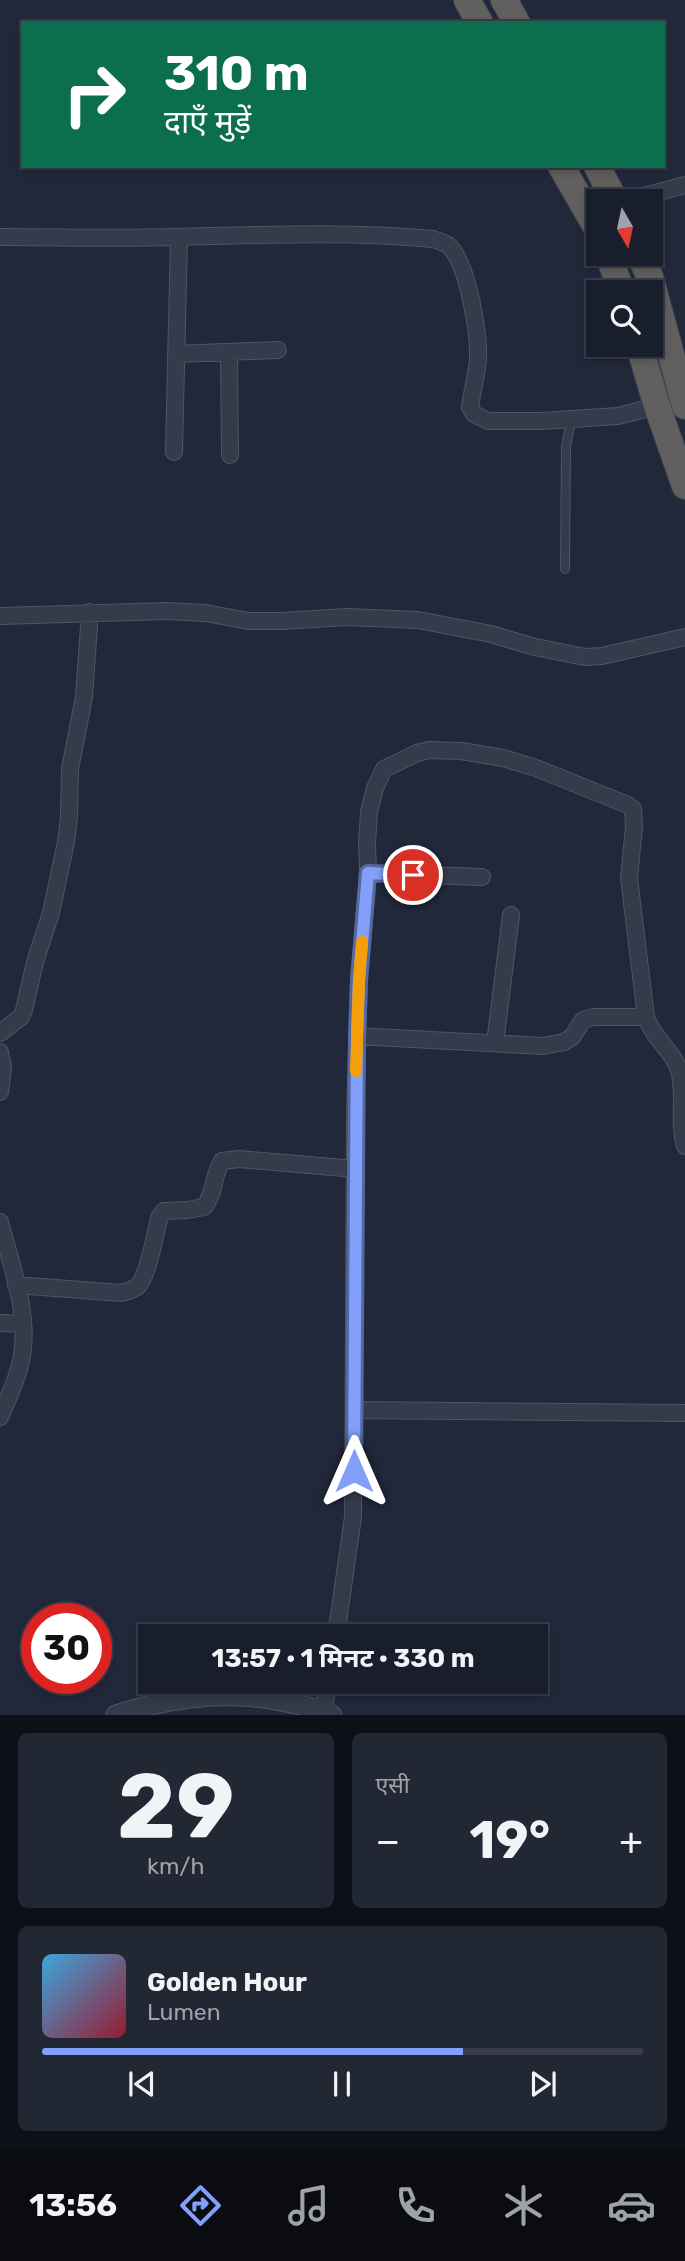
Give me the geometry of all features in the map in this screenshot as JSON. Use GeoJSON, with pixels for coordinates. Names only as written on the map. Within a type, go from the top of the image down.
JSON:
{"type":"FeatureCollection","features":[{"type":"Feature","properties":{"kind":"highway"},"geometry":{"type":"LineString","coordinates":[[467,0],[479,21]]}},
{"type":"Feature","properties":{"kind":"highway"},"geometry":{"type":"LineString","coordinates":[[504,0],[516,21]]}},
{"type":"Feature","properties":{"kind":"highway"},"geometry":{"type":"LineString","coordinates":[[563,168],[586,209]]}},
{"type":"Feature","properties":{"kind":"highway"},"geometry":{"type":"LineString","coordinates":[[598,168],[609,189]]}},
{"type":"Feature","properties":{"kind":"highway"},"geometry":{"type":"LineString","coordinates":[[644,266],[685,407]]}},
{"type":"Feature","properties":{"kind":"highway"},"geometry":{"type":"LineString","coordinates":[[643,357],[685,486]]}},
{"type":"Feature","properties":{"kind":"street"},"geometry":{"type":"LineString","coordinates":[[663,191],[685,185]]}},
{"type":"Feature","properties":{"kind":"street"},"geometry":{"type":"LineString","coordinates":[[0,237],[362,234],[433,239],[449,246],[473,307],[478,344],[478,362],[470,407],[474,414],[488,421],[571,420],[618,416],[657,406]]}},
{"type":"Feature","properties":{"kind":"street"},"geometry":{"type":"LineString","coordinates":[[174,452],[179,237]]}},
{"type":"Feature","properties":{"kind":"street"},"geometry":{"type":"LineString","coordinates":[[176,354],[278,350]]}},
{"type":"Feature","properties":{"kind":"street"},"geometry":{"type":"LineString","coordinates":[[229,352],[230,455]]}},
{"type":"Feature","properties":{"kind":"street"},"geometry":{"type":"LineString","coordinates":[[0,616],[167,611],[205,613],[249,621],[346,617],[418,620],[491,634],[535,647],[585,657],[685,637]]}},
{"type":"Feature","properties":{"kind":"street"},"geometry":{"type":"LineString","coordinates":[[0,1032],[21,1017],[24,1010],[35,962],[51,913],[66,842],[70,769],[84,697],[90,612]]}},
{"type":"Feature","properties":{"kind":"street"},"geometry":{"type":"LineString","coordinates":[[338,1624],[353,1517],[359,980],[368,873],[369,812],[375,788],[384,769],[416,753],[429,750],[461,751],[503,758],[536,768],[633,809],[629,878],[646,1017],[650,1028],[675,1060],[680,1074],[681,1127],[685,1146]]}},
{"type":"Feature","properties":{"kind":"street"},"geometry":{"type":"LineString","coordinates":[[368,873],[482,877]]}},
{"type":"Feature","properties":{"kind":"street"},"geometry":{"type":"LineString","coordinates":[[495,1043],[510,915]]}},
{"type":"Feature","properties":{"kind":"street"},"geometry":{"type":"LineString","coordinates":[[357,1036],[554,1045],[572,1037],[583,1020],[593,1017],[646,1017]]}},
{"type":"Feature","properties":{"kind":"street"},"geometry":{"type":"LineString","coordinates":[[0,1052],[3,1067],[0,1092]]}},
{"type":"Feature","properties":{"kind":"street"},"geometry":{"type":"LineString","coordinates":[[16,1285],[121,1293],[132,1289],[142,1281],[160,1216],[164,1211],[204,1207],[212,1193],[222,1161],[228,1159],[355,1169]]}},
{"type":"Feature","properties":{"kind":"street"},"geometry":{"type":"LineString","coordinates":[[0,1222],[23,1324],[21,1361],[0,1417]]}},
{"type":"Feature","properties":{"kind":"street"},"geometry":{"type":"LineString","coordinates":[[0,1323],[23,1324]]}},
{"type":"Feature","properties":{"kind":"street"},"geometry":{"type":"LineString","coordinates":[[354,1410],[685,1413]]}},
{"type":"Feature","properties":{"kind":"street"},"geometry":{"type":"LineString","coordinates":[[116,1715],[156,1703],[216,1695],[273,1698],[326,1714],[327,1694]]}},
{"type":"Feature","properties":{"kind":"lane"},"geometry":{"type":"LineString","coordinates":[[565,569],[566,447],[571,420]]}},
{"type":"Feature","properties":{"kind":"slow traffic"},"geometry":{"type":"LineString","coordinates":[[356,1071],[362,942]]}},
{"type":"Feature","properties":{"kind":"route"},"geometry":{"type":"LineString","coordinates":[[354,1471],[357,1036],[368,873],[413,875]]}}]}
